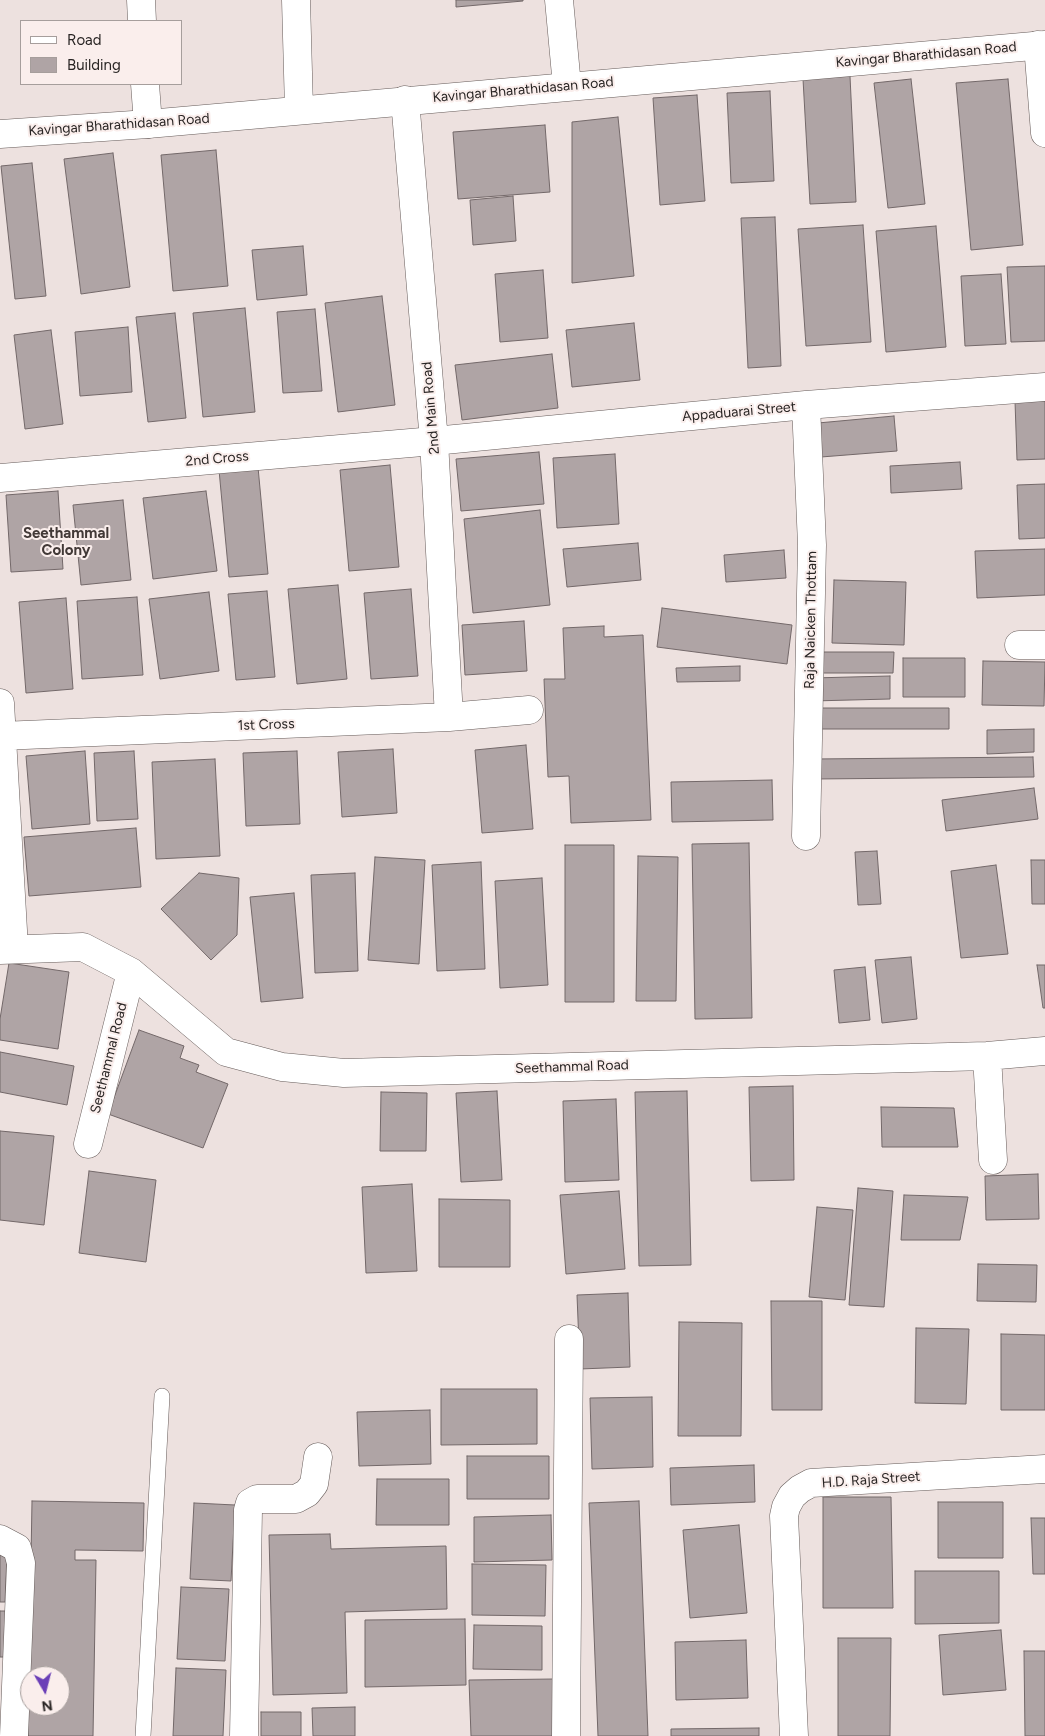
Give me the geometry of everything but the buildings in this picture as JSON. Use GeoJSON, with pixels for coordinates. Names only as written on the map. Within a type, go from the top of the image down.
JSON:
{"type":"FeatureCollection","features":[{"type":"Feature","properties":{"kind":"street"},"geometry":{"type":"LineString","coordinates":[[141,0],[142,20]]}},
{"type":"Feature","properties":{"kind":"street"},"geometry":{"type":"LineString","coordinates":[[296,0],[299,109]]}},
{"type":"Feature","properties":{"kind":"street"},"geometry":{"type":"LineString","coordinates":[[559,0],[567,86]]}},
{"type":"Feature","properties":{"kind":"street"},"geometry":{"type":"LineString","coordinates":[[1042,45],[1045,133]]}},
{"type":"Feature","properties":{"kind":"street","name":"Kavingar Bharathidasan Road"},"geometry":{"type":"LineString","coordinates":[[0,134],[148,124],[299,109],[1042,45]]}},
{"type":"Feature","properties":{"kind":"street"},"geometry":{"type":"LineString","coordinates":[[145,85],[148,124]]}},
{"type":"Feature","properties":{"kind":"street","name":"2nd Main Road"},"geometry":{"type":"LineString","coordinates":[[405,100],[434,441],[449,717]]}},
{"type":"Feature","properties":{"kind":"street","name":"Appaduarai Street"},"geometry":{"type":"LineString","coordinates":[[434,441],[806,405],[1045,387]]}},
{"type":"Feature","properties":{"kind":"street","name":"Raja Naicken Thottam"},"geometry":{"type":"LineString","coordinates":[[806,405],[812,546],[806,836]]}},
{"type":"Feature","properties":{"kind":"street","name":"2nd Cross"},"geometry":{"type":"LineString","coordinates":[[0,478],[434,441]]}},
{"type":"Feature","properties":{"kind":"street"},"geometry":{"type":"LineString","coordinates":[[0,703],[7,949]]}},
{"type":"Feature","properties":{"kind":"street","name":"1st Cross"},"geometry":{"type":"LineString","coordinates":[[1,736],[449,717],[530,710]]}},
{"type":"Feature","properties":{"kind":"street","name":"Seethammal Road"},"geometry":{"type":"LineString","coordinates":[[7,949],[83,947],[130,972],[226,1052],[282,1067],[326,1072],[987,1056],[1045,1051]]}},
{"type":"Feature","properties":{"kind":"street","name":"Seethammal Road"},"geometry":{"type":"LineString","coordinates":[[88,1144],[130,972]]}},
{"type":"Feature","properties":{"kind":"street"},"geometry":{"type":"LineString","coordinates":[[987,1056],[993,1160]]}},
{"type":"Feature","properties":{"kind":"street"},"geometry":{"type":"LineString","coordinates":[[566,1736],[569,1339]]}},
{"type":"Feature","properties":{"kind":"street"},"geometry":{"type":"LineString","coordinates":[[244,1736],[248,1510],[250,1503],[257,1500],[296,1499],[307,1493],[314,1484],[318,1457]]}},
{"type":"Feature","properties":{"kind":"street","name":"H.D. Raja Street"},"geometry":{"type":"LineString","coordinates":[[794,1736],[784,1516],[792,1496],[800,1488],[812,1483],[1045,1469]]}},
{"type":"Feature","properties":{"kind":"street"},"geometry":{"type":"LineString","coordinates":[[0,1539],[17,1548],[21,1563],[14,1736]]}},
{"type":"Feature","properties":{"kind":"lane"},"geometry":{"type":"LineString","coordinates":[[143,1736],[162,1396]]}},
{"type":"Feature","properties":{"kind":"district","name":"Seethammal Colony"},"geometry":{"type":"Point","coordinates":[66,542]}}]}
